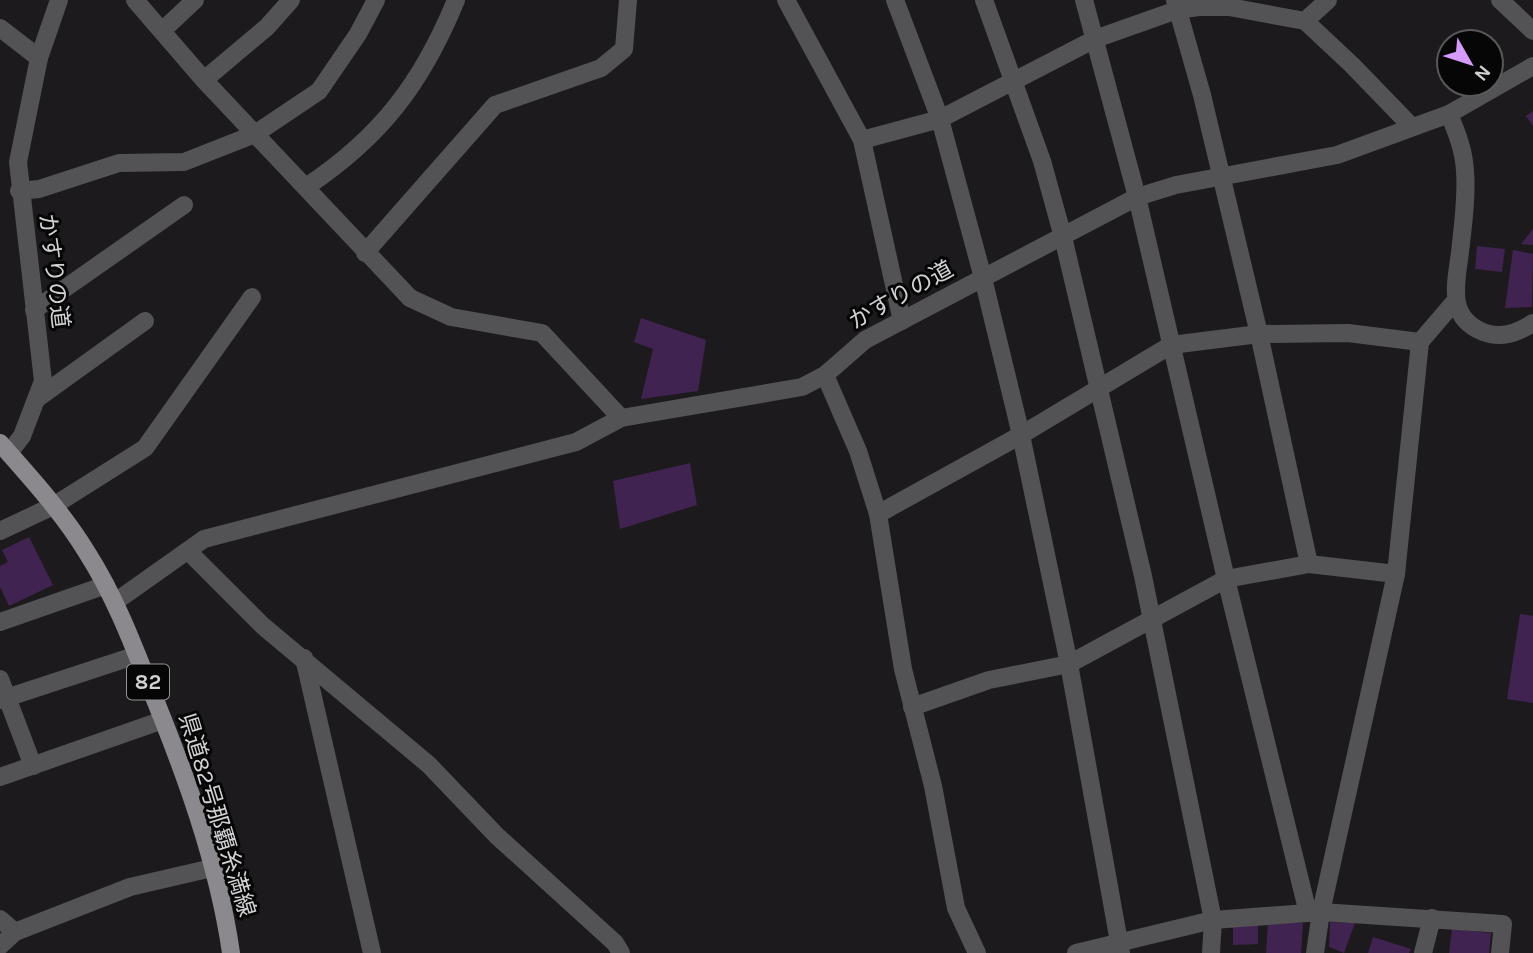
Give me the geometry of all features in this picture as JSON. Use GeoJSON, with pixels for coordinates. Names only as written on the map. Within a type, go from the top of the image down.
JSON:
{"type":"FeatureCollection","features":[{"type":"Feature","properties":{"kind":"main road","name":"県道82号那覇糸満線"},"geometry":{"type":"LineString","coordinates":[[5,448],[86,549],[115,601],[163,720],[212,869],[231,953]]}},
{"type":"Feature","properties":{"kind":"street"},"geometry":{"type":"LineString","coordinates":[[19,191],[18,162],[39,58],[59,0]]}},
{"type":"Feature","properties":{"kind":"street"},"geometry":{"type":"LineString","coordinates":[[135,0],[204,80],[410,298],[451,317],[541,333],[621,418]]}},
{"type":"Feature","properties":{"kind":"street"},"geometry":{"type":"LineString","coordinates":[[162,31],[195,0]]}},
{"type":"Feature","properties":{"kind":"street"},"geometry":{"type":"LineString","coordinates":[[204,80],[267,27],[291,0]]}},
{"type":"Feature","properties":{"kind":"street","name":"かすりの道"},"geometry":{"type":"LineString","coordinates":[[5,448],[22,436],[43,381],[19,191],[39,189],[119,163],[184,162],[255,134],[319,91],[358,34],[376,0]]}},
{"type":"Feature","properties":{"kind":"street"},"geometry":{"type":"LineString","coordinates":[[306,187],[340,165],[388,120],[437,47],[456,0]]}},
{"type":"Feature","properties":{"kind":"street"},"geometry":{"type":"LineString","coordinates":[[365,253],[495,105],[601,68],[624,49],[628,0]]}},
{"type":"Feature","properties":{"kind":"street"},"geometry":{"type":"LineString","coordinates":[[787,0],[862,140],[902,321]]}},
{"type":"Feature","properties":{"kind":"street"},"geometry":{"type":"LineString","coordinates":[[895,0],[940,119],[983,278],[1021,435],[1069,664],[1120,948]]}},
{"type":"Feature","properties":{"kind":"street"},"geometry":{"type":"LineString","coordinates":[[984,0],[1042,161],[1063,237],[1151,619],[1213,920],[1211,953]]}},
{"type":"Feature","properties":{"kind":"street"},"geometry":{"type":"LineString","coordinates":[[1084,0],[1137,197],[1226,579],[1315,912]]}},
{"type":"Feature","properties":{"kind":"street"},"geometry":{"type":"LineString","coordinates":[[1305,21],[1328,0]]}},
{"type":"Feature","properties":{"kind":"street"},"geometry":{"type":"LineString","coordinates":[[1500,0],[1533,31]]}},
{"type":"Feature","properties":{"kind":"street"},"geometry":{"type":"LineString","coordinates":[[862,140],[940,119],[1095,39],[1176,5],[1229,6],[1305,21],[1412,127]]}},
{"type":"Feature","properties":{"kind":"street"},"geometry":{"type":"LineString","coordinates":[[1176,5],[1202,95],[1259,334],[1309,564]]}},
{"type":"Feature","properties":{"kind":"street"},"geometry":{"type":"LineString","coordinates":[[0,28],[39,58]]}},
{"type":"Feature","properties":{"kind":"street","name":"かすりの道"},"geometry":{"type":"LineString","coordinates":[[115,601],[204,539],[576,442],[621,418],[802,387],[825,375],[865,340],[1137,197],[1176,184],[1337,155],[1450,114],[1533,66]]}},
{"type":"Feature","properties":{"kind":"street"},"geometry":{"type":"LineString","coordinates":[[1450,114],[1461,143],[1465,173],[1460,255],[1454,276],[1456,300],[1463,316],[1476,329],[1495,336],[1519,331],[1533,323]]}},
{"type":"Feature","properties":{"kind":"street"},"geometry":{"type":"LineString","coordinates":[[34,310],[184,205]]}},
{"type":"Feature","properties":{"kind":"street"},"geometry":{"type":"LineString","coordinates":[[0,531],[54,506],[145,448],[252,297]]}},
{"type":"Feature","properties":{"kind":"street"},"geometry":{"type":"LineString","coordinates":[[1315,953],[1315,912],[1396,574],[1420,342],[1456,300]]}},
{"type":"Feature","properties":{"kind":"street"},"geometry":{"type":"LineString","coordinates":[[38,398],[145,321]]}},
{"type":"Feature","properties":{"kind":"street"},"geometry":{"type":"LineString","coordinates":[[878,514],[1021,435],[1171,345],[1259,334],[1348,333],[1420,342]]}},
{"type":"Feature","properties":{"kind":"street"},"geometry":{"type":"LineString","coordinates":[[825,375],[858,451],[878,514],[912,707],[933,786],[956,908],[977,953]]}},
{"type":"Feature","properties":{"kind":"street"},"geometry":{"type":"LineString","coordinates":[[188,551],[263,626],[429,765],[613,950]]}},
{"type":"Feature","properties":{"kind":"street"},"geometry":{"type":"LineString","coordinates":[[912,707],[989,680],[1069,664],[1226,579],[1309,564],[1396,574]]}},
{"type":"Feature","properties":{"kind":"street"},"geometry":{"type":"LineString","coordinates":[[0,622],[106,585]]}},
{"type":"Feature","properties":{"kind":"street"},"geometry":{"type":"LineString","coordinates":[[4,698],[137,655]]}},
{"type":"Feature","properties":{"kind":"street"},"geometry":{"type":"LineString","coordinates":[[304,658],[372,953]]}},
{"type":"Feature","properties":{"kind":"street"},"geometry":{"type":"LineString","coordinates":[[0,679],[4,698],[33,766]]}},
{"type":"Feature","properties":{"kind":"street"},"geometry":{"type":"LineString","coordinates":[[0,777],[163,720]]}},
{"type":"Feature","properties":{"kind":"street"},"geometry":{"type":"LineString","coordinates":[[0,946],[15,932],[130,887],[212,869]]}},
{"type":"Feature","properties":{"kind":"street"},"geometry":{"type":"LineString","coordinates":[[1076,953],[1120,948],[1213,920],[1315,912],[1503,924],[1500,953]]}},
{"type":"Feature","properties":{"kind":"street"},"geometry":{"type":"LineString","coordinates":[[1423,953],[1432,918]]}},
{"type":"Feature","properties":{"kind":"street"},"geometry":{"type":"LineString","coordinates":[[0,919],[15,932]]}},
{"type":"Feature","properties":{"kind":"building"},"geometry":{"type":"Polygon","coordinates":[[[1533,111],[1533,126],[1526,116],[1533,111]]]}},
{"type":"Feature","properties":{"kind":"building"},"geometry":{"type":"Polygon","coordinates":[[[1533,229],[1533,245],[1521,244],[1533,229]]]}},
{"type":"Feature","properties":{"kind":"building"},"geometry":{"type":"Polygon","coordinates":[[[1477,246],[1505,249],[1502,272],[1475,269],[1477,246]]]}},
{"type":"Feature","properties":{"kind":"building"},"geometry":{"type":"Polygon","coordinates":[[[1513,250],[1533,254],[1532,307],[1505,308],[1513,250]]]}},
{"type":"Feature","properties":{"kind":"building"},"geometry":{"type":"Polygon","coordinates":[[[641,318],[706,340],[698,391],[641,399],[653,349],[634,342],[641,318]]]}},
{"type":"Feature","properties":{"kind":"building"},"geometry":{"type":"Polygon","coordinates":[[[690,463],[697,505],[620,529],[613,481],[690,463]]]}},
{"type":"Feature","properties":{"kind":"building"},"geometry":{"type":"Polygon","coordinates":[[[29,537],[53,585],[9,606],[0,587],[0,566],[8,562],[2,550],[29,537]]]}},
{"type":"Feature","properties":{"kind":"building"},"geometry":{"type":"Polygon","coordinates":[[[1520,614],[1533,616],[1533,703],[1507,699],[1520,614]]]}},
{"type":"Feature","properties":{"kind":"building"},"geometry":{"type":"Polygon","coordinates":[[[1268,921],[1303,923],[1301,953],[1266,953],[1268,921]]]}},
{"type":"Feature","properties":{"kind":"building"},"geometry":{"type":"Polygon","coordinates":[[[1330,922],[1355,923],[1344,953],[1329,947],[1330,922]]]}},
{"type":"Feature","properties":{"kind":"building"},"geometry":{"type":"Polygon","coordinates":[[[1258,924],[1258,944],[1233,945],[1233,925],[1258,924]]]}},
{"type":"Feature","properties":{"kind":"building"},"geometry":{"type":"Polygon","coordinates":[[[1452,929],[1491,933],[1489,953],[1449,953],[1452,929]]]}},
{"type":"Feature","properties":{"kind":"building"},"geometry":{"type":"Polygon","coordinates":[[[1373,937],[1411,949],[1409,953],[1368,953],[1373,937]]]}}]}
